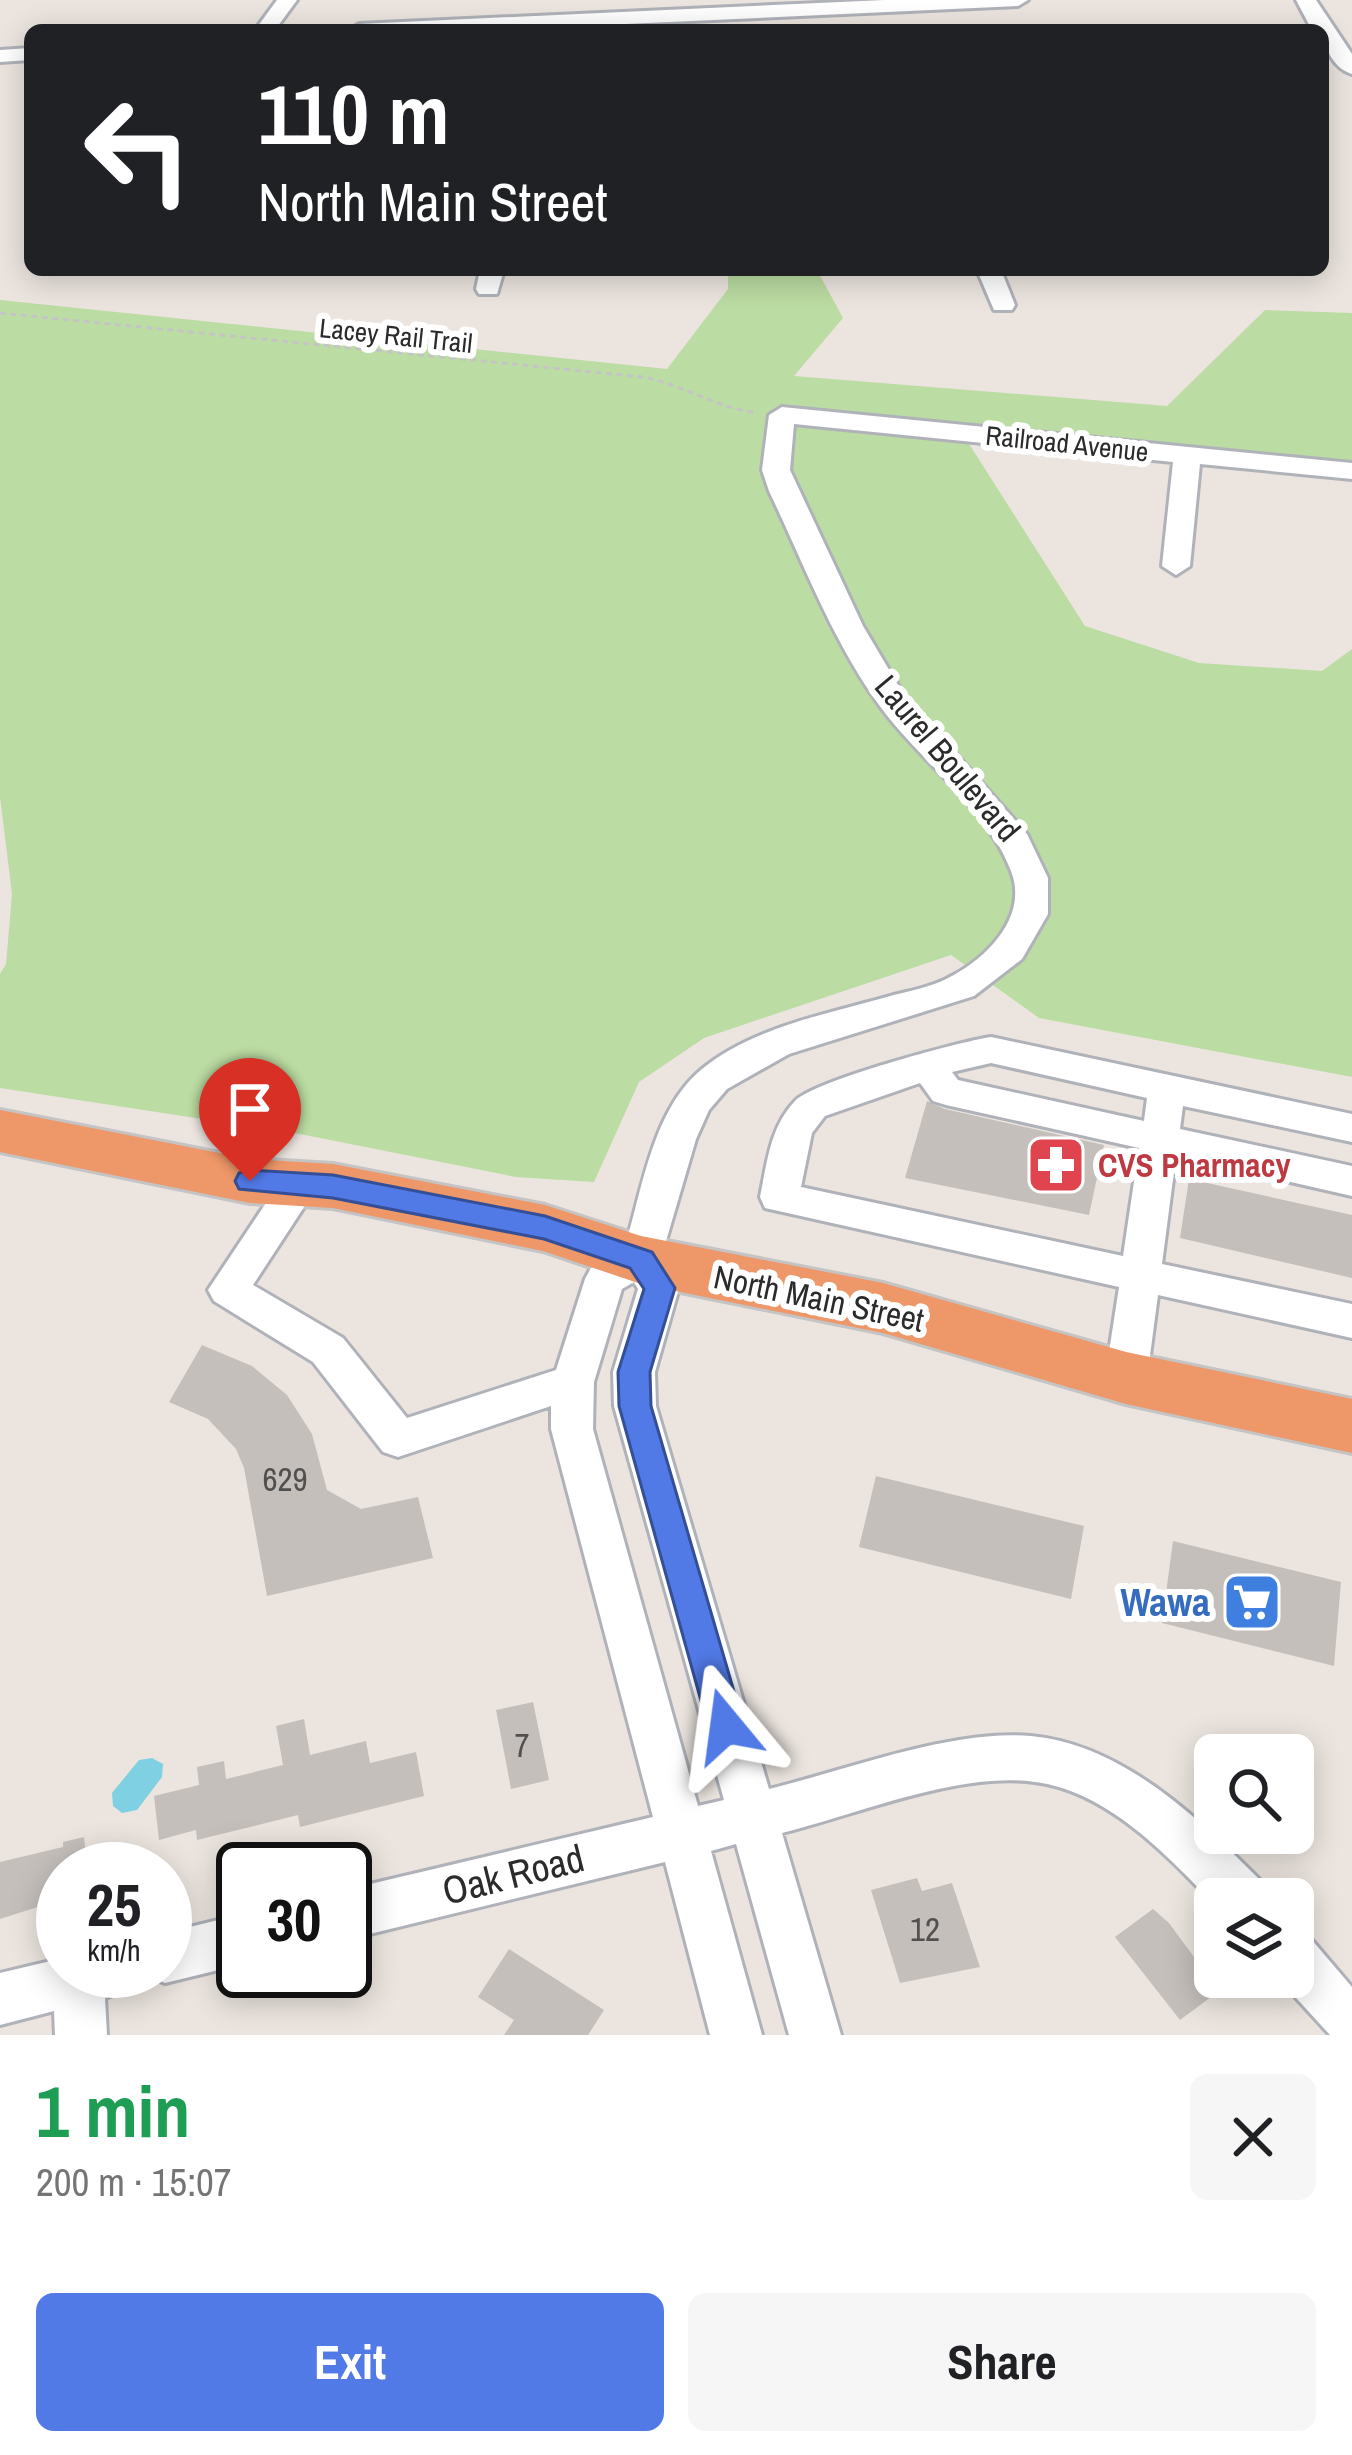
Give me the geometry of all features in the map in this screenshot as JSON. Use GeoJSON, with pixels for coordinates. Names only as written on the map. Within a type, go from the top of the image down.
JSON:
{"type":"FeatureCollection","features":[{"type":"Feature","properties":{"kind":"highway","name":"North Main Street"},"geometry":{"type":"LineString","coordinates":[[0,1131],[250,1181],[333,1186],[545,1228],[641,1260],[883,1308],[1126,1378],[1352,1426]]}},
{"type":"Feature","properties":{"kind":"street"},"geometry":{"type":"LineString","coordinates":[[591,24],[1018,0]]}},
{"type":"Feature","properties":{"kind":"street"},"geometry":{"type":"LineString","coordinates":[[1329,41],[1352,72]]}},
{"type":"Feature","properties":{"kind":"street"},"geometry":{"type":"LineString","coordinates":[[991,276],[1003,305]]}},
{"type":"Feature","properties":{"kind":"street","name":"Railroad Avenue"},"geometry":{"type":"LineString","coordinates":[[782,416],[1352,471]]}},
{"type":"Feature","properties":{"kind":"street","name":"Laurel Boulevard"},"geometry":{"type":"LineString","coordinates":[[782,416],[776,470],[783,490],[876,674],[915,728],[1010,831],[1031,871],[1034,894],[1016,946],[991,970],[922,1003],[761,1049],[718,1074],[684,1123],[641,1260],[659,1288],[634,1372],[635,1406],[815,2035]]}},
{"type":"Feature","properties":{"kind":"street"},"geometry":{"type":"LineString","coordinates":[[1176,566],[1187,454]]}},
{"type":"Feature","properties":{"kind":"street"},"geometry":{"type":"LineString","coordinates":[[922,1003],[944,1061],[946,1091],[1159,1142],[1352,1181]]}},
{"type":"Feature","properties":{"kind":"street"},"geometry":{"type":"LineString","coordinates":[[1352,1128],[991,1050],[812,1106],[794,1130],[779,1197],[1352,1321]]}},
{"type":"Feature","properties":{"kind":"street"},"geometry":{"type":"LineString","coordinates":[[1126,1378],[1167,1089]]}},
{"type":"Feature","properties":{"kind":"street"},"geometry":{"type":"LineString","coordinates":[[300,1184],[228,1290],[328,1350],[398,1438],[573,1382]]}},
{"type":"Feature","properties":{"kind":"street"},"geometry":{"type":"LineString","coordinates":[[641,1260],[605,1279],[573,1382],[572,1429],[736,2035]]}},
{"type":"Feature","properties":{"kind":"street"},"geometry":{"type":"LineString","coordinates":[[621,1604],[686,1589]]}},
{"type":"Feature","properties":{"kind":"street","name":"Oak Road"},"geometry":{"type":"LineString","coordinates":[[372,1908],[964,1766],[1033,1758],[1104,1784],[1139,1804],[1191,1844],[1224,1878]]}},
{"type":"Feature","properties":{"kind":"street"},"geometry":{"type":"LineString","coordinates":[[1314,1983],[1352,2020]]}},
{"type":"Feature","properties":{"kind":"street"},"geometry":{"type":"LineString","coordinates":[[0,2000],[36,1991]]}},
{"type":"Feature","properties":{"kind":"street"},"geometry":{"type":"LineString","coordinates":[[81,2035],[90,1998]]}},
{"type":"Feature","properties":{"kind":"path","name":"Lacey Rail Trail"},"geometry":{"type":"LineString","coordinates":[[0,313],[643,377],[680,385],[724,410],[782,416]]}},
{"type":"Feature","properties":{"kind":"green space"},"geometry":{"type":"Polygon","coordinates":[[[728,276],[820,276],[843,318],[794,376],[1167,406],[1265,310],[1352,313],[1352,463],[957,425],[1085,626],[1199,663],[1322,671],[1352,649],[1352,1077],[1039,1018],[951,955],[704,1038],[639,1082],[594,1182],[516,1177],[300,1134],[0,1088],[0,974],[6,964],[12,894],[0,797],[0,300],[667,369],[728,289],[728,276]]]}},
{"type":"Feature","properties":{"kind":"water"},"geometry":{"type":"Polygon","coordinates":[[[152,1758],[163,1764],[162,1777],[137,1810],[122,1813],[113,1806],[112,1793],[139,1760],[152,1758]]]}},
{"type":"Feature","properties":{"kind":"building"},"geometry":{"type":"Polygon","coordinates":[[[927,1101],[1104,1145],[1089,1215],[905,1178],[927,1101]]]}},
{"type":"Feature","properties":{"kind":"building"},"geometry":{"type":"Polygon","coordinates":[[[1189,1179],[1352,1215],[1352,1278],[1180,1238],[1189,1179]]]}},
{"type":"Feature","properties":{"kind":"building"},"geometry":{"type":"Polygon","coordinates":[[[202,1345],[252,1366],[287,1395],[312,1434],[327,1490],[361,1509],[418,1497],[433,1558],[267,1596],[244,1468],[236,1449],[208,1419],[169,1402],[202,1345]]]}},
{"type":"Feature","properties":{"kind":"building","name":"Wawa"},"geometry":{"type":"Polygon","coordinates":[[[876,1476],[1084,1526],[1071,1599],[859,1547],[876,1476]]]}},
{"type":"Feature","properties":{"kind":"building","name":"Wawa"},"geometry":{"type":"Polygon","coordinates":[[[1173,1541],[1341,1582],[1334,1666],[1162,1623],[1173,1541]]]}},
{"type":"Feature","properties":{"kind":"building"},"geometry":{"type":"Polygon","coordinates":[[[533,1702],[549,1780],[511,1789],[496,1710],[533,1702]]]}},
{"type":"Feature","properties":{"kind":"building"},"geometry":{"type":"Polygon","coordinates":[[[304,1719],[310,1755],[366,1741],[370,1763],[416,1752],[424,1796],[300,1827],[298,1815],[197,1840],[196,1830],[159,1840],[154,1796],[199,1785],[197,1767],[224,1761],[226,1779],[283,1765],[276,1726],[304,1719]]]}},
{"type":"Feature","properties":{"kind":"building"},"geometry":{"type":"Polygon","coordinates":[[[36,1853],[36,1908],[0,1919],[0,1862],[36,1853]]]}},
{"type":"Feature","properties":{"kind":"building"},"geometry":{"type":"Polygon","coordinates":[[[917,1878],[922,1891],[952,1883],[980,1967],[900,1983],[871,1890],[917,1878]]]}},
{"type":"Feature","properties":{"kind":"building"},"geometry":{"type":"Polygon","coordinates":[[[1153,1909],[1194,1957],[1194,1998],[1210,1998],[1180,2020],[1115,1937],[1153,1909]]]}},
{"type":"Feature","properties":{"kind":"building"},"geometry":{"type":"Polygon","coordinates":[[[509,1949],[604,2010],[588,2035],[504,2035],[514,2020],[478,1997],[509,1949]]]}},
{"type":"Feature","properties":{"kind":"place","name":"CVS Pharmacy"},"geometry":{"type":"Point","coordinates":[1056,1165]}},
{"type":"Feature","properties":{"kind":"place","name":"Wawa"},"geometry":{"type":"Point","coordinates":[1252,1602]}},
{"type":"Feature","properties":{"kind":"route"},"geometry":{"type":"LineString","coordinates":[[250,1181],[333,1186],[545,1228],[641,1260],[659,1288],[634,1372],[635,1406],[726,1726]]}}]}
